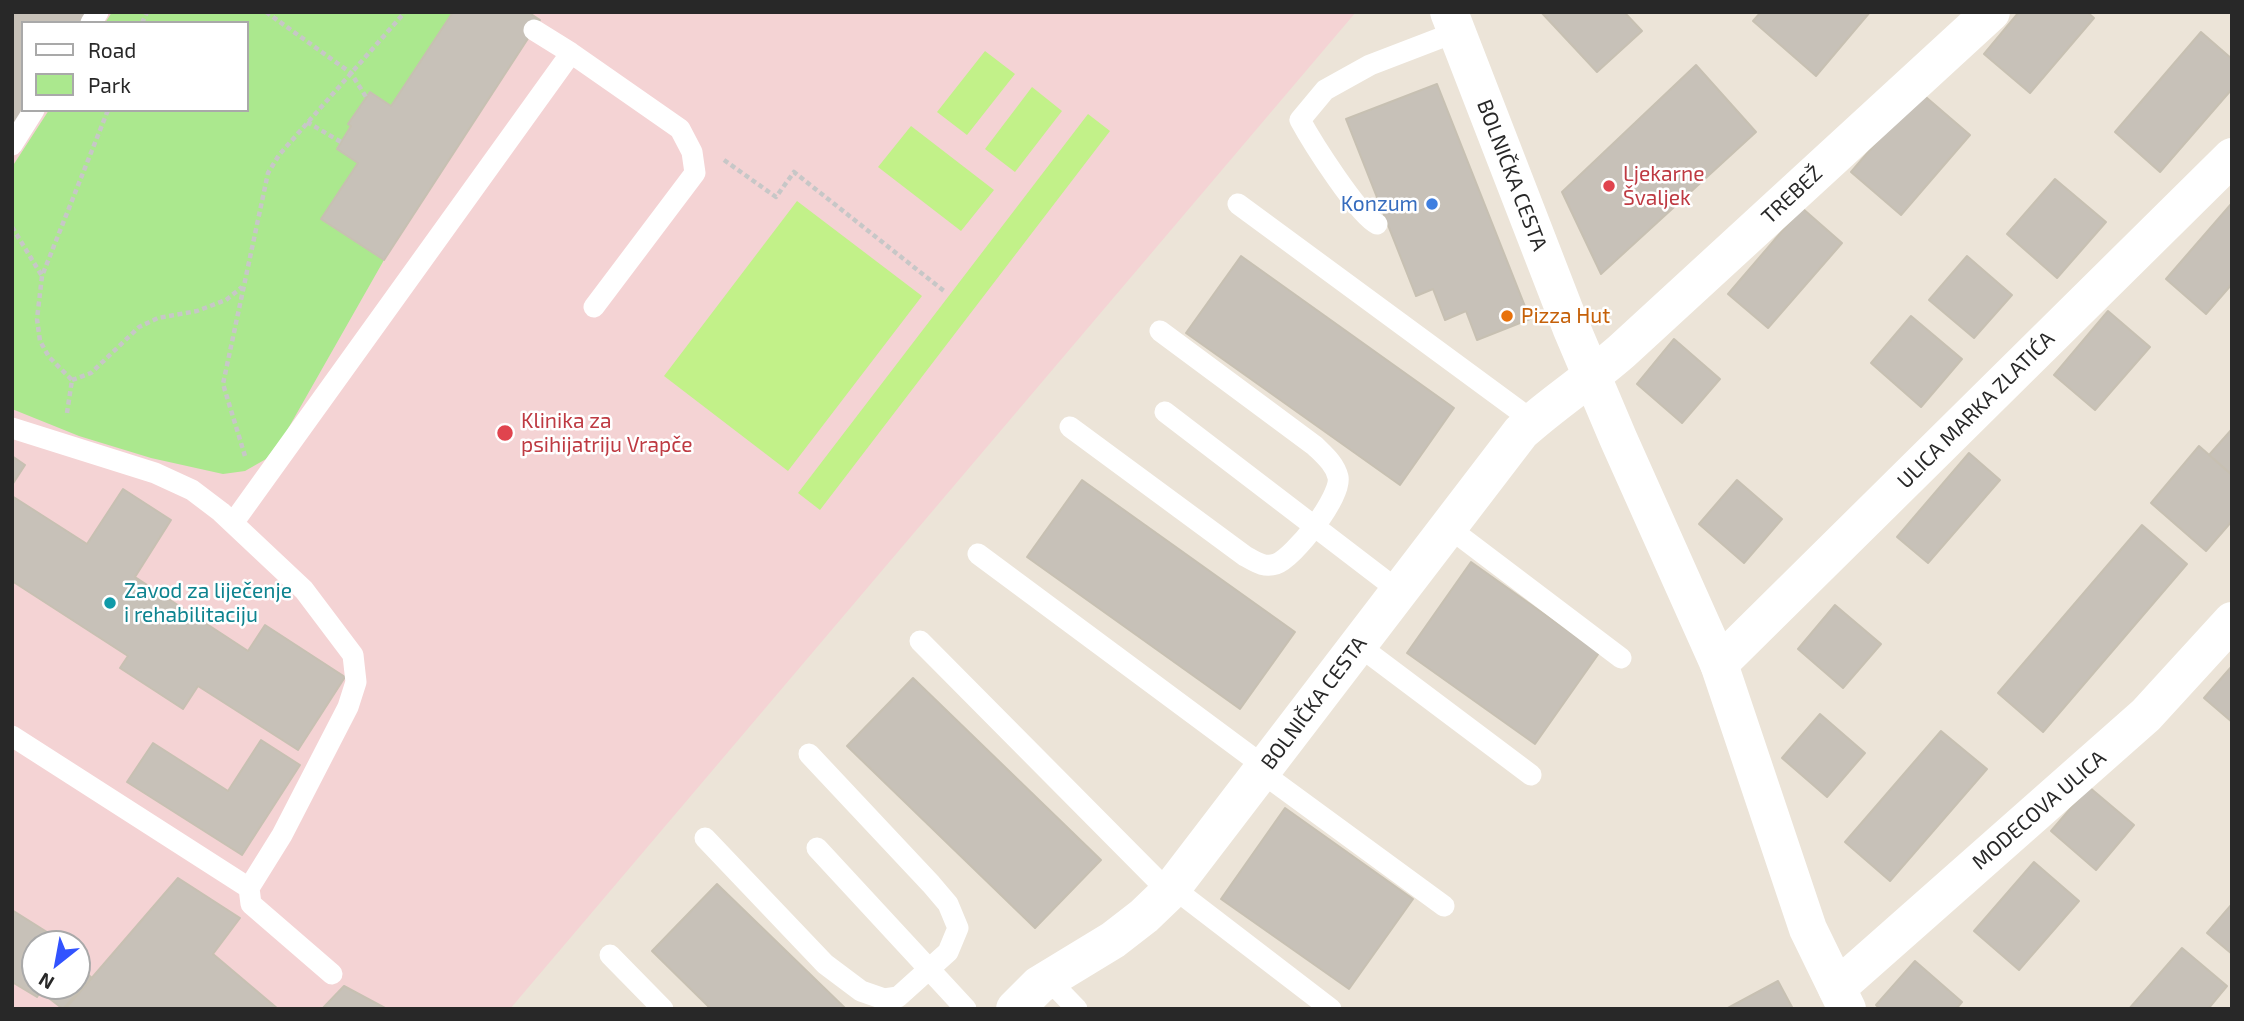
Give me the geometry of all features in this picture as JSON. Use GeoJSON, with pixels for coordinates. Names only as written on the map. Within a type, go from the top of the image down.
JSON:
{"type":"FeatureCollection","features":[{"type":"Feature","properties":{"kind":"street","name":"TREBEŽ"},"geometry":{"type":"LineString","coordinates":[[1592,377],[1991,12]]}},
{"type":"Feature","properties":{"kind":"street","name":"BOLNIČKA CESTA"},"geometry":{"type":"LineString","coordinates":[[1452,22],[1592,377],[1720,664],[1792,886],[1808,929],[1842,999]]}},
{"type":"Feature","properties":{"kind":"street","name":"ULICA MARKA ZLATIĆA"},"geometry":{"type":"LineString","coordinates":[[1720,664],[2232,157]]}},
{"type":"Feature","properties":{"kind":"street","name":"BOLNIČKA CESTA"},"geometry":{"type":"LineString","coordinates":[[1015,1009],[1039,985],[1103,948],[1144,916],[1171,889],[1521,432],[1592,377]]}},
{"type":"Feature","properties":{"kind":"street","name":"MODECOVA ULICA"},"geometry":{"type":"LineString","coordinates":[[1842,999],[2146,715],[2232,621]]}},
{"type":"Feature","properties":{"kind":"lane"},"geometry":{"type":"LineString","coordinates":[[1377,224],[1370,221],[1354,201],[1300,120],[1325,90],[1452,22]]}},
{"type":"Feature","properties":{"kind":"lane"},"geometry":{"type":"LineString","coordinates":[[534,30],[680,129],[692,152],[695,173],[594,307]]}},
{"type":"Feature","properties":{"kind":"lane"},"geometry":{"type":"LineString","coordinates":[[233,523],[571,53]]}},
{"type":"Feature","properties":{"kind":"lane"},"geometry":{"type":"LineString","coordinates":[[12,145],[33,112]]}},
{"type":"Feature","properties":{"kind":"lane"},"geometry":{"type":"LineString","coordinates":[[1238,204],[1533,421]]}},
{"type":"Feature","properties":{"kind":"lane"},"geometry":{"type":"LineString","coordinates":[[1070,427],[1262,566],[1277,564],[1292,554],[1330,506],[1339,479],[1332,464],[1315,446],[1160,331]]}},
{"type":"Feature","properties":{"kind":"lane"},"geometry":{"type":"LineString","coordinates":[[1165,412],[1399,591]]}},
{"type":"Feature","properties":{"kind":"lane"},"geometry":{"type":"LineString","coordinates":[[12,428],[155,473],[191,490],[233,523],[304,590],[353,656],[356,682],[348,707],[282,835],[249,888],[251,904],[332,974]]}},
{"type":"Feature","properties":{"kind":"lane"},"geometry":{"type":"LineString","coordinates":[[1448,527],[1621,658]]}},
{"type":"Feature","properties":{"kind":"lane"},"geometry":{"type":"LineString","coordinates":[[978,554],[1444,906]]}},
{"type":"Feature","properties":{"kind":"lane"},"geometry":{"type":"LineString","coordinates":[[920,641],[1171,889],[1331,1009]]}},
{"type":"Feature","properties":{"kind":"lane"},"geometry":{"type":"LineString","coordinates":[[1358,645],[1531,775]]}},
{"type":"Feature","properties":{"kind":"lane"},"geometry":{"type":"LineString","coordinates":[[12,736],[249,888]]}},
{"type":"Feature","properties":{"kind":"lane"},"geometry":{"type":"LineString","coordinates":[[705,838],[825,964],[861,991],[884,999],[898,997],[948,951],[958,928],[948,904],[809,754]]}},
{"type":"Feature","properties":{"kind":"lane"},"geometry":{"type":"LineString","coordinates":[[817,848],[966,1009]]}},
{"type":"Feature","properties":{"kind":"lane"},"geometry":{"type":"LineString","coordinates":[[610,955],[663,1009]]}},
{"type":"Feature","properties":{"kind":"lane"},"geometry":{"type":"LineString","coordinates":[[1048,979],[1077,1009]]}},
{"type":"Feature","properties":{"kind":"path"},"geometry":{"type":"LineString","coordinates":[[266,12],[351,73],[366,97]]}},
{"type":"Feature","properties":{"kind":"path"},"geometry":{"type":"LineString","coordinates":[[256,491],[223,384],[268,173],[279,155],[307,122],[405,12]]}},
{"type":"Feature","properties":{"kind":"path"},"geometry":{"type":"LineString","coordinates":[[72,380],[49,357],[40,341],[37,319],[42,276],[107,112]]}},
{"type":"Feature","properties":{"kind":"path"},"geometry":{"type":"LineString","coordinates":[[307,122],[341,142]]}},
{"type":"Feature","properties":{"kind":"path"},"geometry":{"type":"LineString","coordinates":[[680,129],[776,197],[794,172],[944,291]]}},
{"type":"Feature","properties":{"kind":"path"},"geometry":{"type":"LineString","coordinates":[[12,227],[42,276]]}},
{"type":"Feature","properties":{"kind":"path"},"geometry":{"type":"LineString","coordinates":[[72,380],[91,373],[139,327],[158,318],[197,311],[226,300],[243,287]]}},
{"type":"Feature","properties":{"kind":"path"},"geometry":{"type":"LineString","coordinates":[[62,443],[72,380]]}},
{"type":"Feature","properties":{"kind":"shaded area","name":"Klinika za psihijatriju Vrapče"},"geometry":{"type":"Polygon","coordinates":[[[12,12],[1356,12],[510,1009],[12,1009],[12,12]]]}},
{"type":"Feature","properties":{"kind":"green space"},"geometry":{"type":"Polygon","coordinates":[[[112,12],[453,12],[391,106],[370,92],[337,148],[358,163],[321,219],[384,260],[285,434],[266,459],[245,471],[223,474],[151,458],[79,436],[12,409],[12,167],[48,112],[248,112],[248,21],[106,21],[112,12]]]}},
{"type":"Feature","properties":{"kind":"green space"},"geometry":{"type":"Polygon","coordinates":[[[985,51],[1015,74],[967,135],[937,112],[985,51]]]}},
{"type":"Feature","properties":{"kind":"green space"},"geometry":{"type":"Polygon","coordinates":[[[1032,87],[1062,111],[1015,172],[985,149],[1032,87]]]}},
{"type":"Feature","properties":{"kind":"green space"},"geometry":{"type":"Polygon","coordinates":[[[1088,114],[1110,131],[820,510],[798,493],[1088,114]]]}},
{"type":"Feature","properties":{"kind":"green space"},"geometry":{"type":"Polygon","coordinates":[[[911,126],[994,190],[961,231],[878,167],[911,126]]]}},
{"type":"Feature","properties":{"kind":"green space"},"geometry":{"type":"Polygon","coordinates":[[[797,201],[922,296],[788,471],[664,376],[797,201]]]}},
{"type":"Feature","properties":{"kind":"building"},"geometry":{"type":"Polygon","coordinates":[[[12,12],[90,12],[84,21],[21,21],[22,112],[12,130],[12,12]]]}},
{"type":"Feature","properties":{"kind":"building"},"geometry":{"type":"Polygon","coordinates":[[[453,12],[528,12],[540,20],[384,260],[321,219],[358,163],[337,149],[351,126],[348,124],[370,92],[391,106],[453,12]]]}},
{"type":"Feature","properties":{"kind":"building"},"geometry":{"type":"Polygon","coordinates":[[[1541,12],[1628,12],[1626,14],[1642,31],[1597,72],[1541,12]]]}},
{"type":"Feature","properties":{"kind":"building"},"geometry":{"type":"Polygon","coordinates":[[[1761,12],[1870,12],[1816,76],[1753,21],[1761,12]]]}},
{"type":"Feature","properties":{"kind":"building"},"geometry":{"type":"Polygon","coordinates":[[[2019,12],[2087,12],[2094,18],[2030,93],[1984,54],[2019,12]]]}},
{"type":"Feature","properties":{"kind":"building"},"geometry":{"type":"Polygon","coordinates":[[[2201,32],[2232,59],[2232,89],[2160,172],[2115,132],[2201,32]]]}},
{"type":"Feature","properties":{"kind":"building"},"geometry":{"type":"Polygon","coordinates":[[[1696,65],[1756,132],[1601,274],[1562,192],[1696,65]]]}},
{"type":"Feature","properties":{"kind":"building","name":"Konzum"},"geometry":{"type":"Polygon","coordinates":[[[1437,84],[1530,319],[1477,340],[1466,311],[1445,320],[1433,289],[1416,296],[1346,119],[1437,84]]]}},
{"type":"Feature","properties":{"kind":"building"},"geometry":{"type":"Polygon","coordinates":[[[1920,92],[1970,135],[1901,215],[1851,172],[1920,92]]]}},
{"type":"Feature","properties":{"kind":"building"},"geometry":{"type":"Polygon","coordinates":[[[2055,179],[2106,222],[2057,278],[2007,234],[2055,179]]]}},
{"type":"Feature","properties":{"kind":"building"},"geometry":{"type":"Polygon","coordinates":[[[2232,203],[2232,284],[2206,314],[2166,279],[2232,203]]]}},
{"type":"Feature","properties":{"kind":"building"},"geometry":{"type":"Polygon","coordinates":[[[1802,208],[1842,243],[1768,328],[1728,294],[1802,208]]]}},
{"type":"Feature","properties":{"kind":"building"},"geometry":{"type":"Polygon","coordinates":[[[1241,256],[1454,408],[1400,485],[1186,333],[1241,256]]]}},
{"type":"Feature","properties":{"kind":"building"},"geometry":{"type":"Polygon","coordinates":[[[1967,256],[2012,295],[1974,338],[1929,300],[1967,256]]]}},
{"type":"Feature","properties":{"kind":"building"},"geometry":{"type":"Polygon","coordinates":[[[2108,311],[2150,347],[2095,410],[2054,375],[2108,311]]]}},
{"type":"Feature","properties":{"kind":"building"},"geometry":{"type":"Polygon","coordinates":[[[1911,316],[1962,359],[1921,407],[1871,363],[1911,316]]]}},
{"type":"Feature","properties":{"kind":"building"},"geometry":{"type":"Polygon","coordinates":[[[1674,339],[1720,379],[1682,423],[1637,384],[1674,339]]]}},
{"type":"Feature","properties":{"kind":"building"},"geometry":{"type":"Polygon","coordinates":[[[2232,429],[2232,475],[2209,455],[2232,429]]]}},
{"type":"Feature","properties":{"kind":"building"},"geometry":{"type":"Polygon","coordinates":[[[2199,446],[2232,475],[2232,521],[2206,551],[2151,503],[2199,446]]]}},
{"type":"Feature","properties":{"kind":"building"},"geometry":{"type":"Polygon","coordinates":[[[1969,453],[2000,480],[1928,563],[1897,537],[1969,453]]]}},
{"type":"Feature","properties":{"kind":"building"},"geometry":{"type":"Polygon","coordinates":[[[12,456],[25,465],[12,485],[12,456]]]}},
{"type":"Feature","properties":{"kind":"building"},"geometry":{"type":"Polygon","coordinates":[[[1082,480],[1295,632],[1240,709],[1027,557],[1082,480]]]}},
{"type":"Feature","properties":{"kind":"building"},"geometry":{"type":"Polygon","coordinates":[[[1737,480],[1782,519],[1744,563],[1699,524],[1737,480]]]}},
{"type":"Feature","properties":{"kind":"building","name":"Zavod za liječenje i rehabilitaciju"},"geometry":{"type":"Polygon","coordinates":[[[123,489],[171,520],[135,577],[248,651],[265,625],[345,677],[298,750],[198,686],[183,709],[120,668],[128,656],[12,581],[12,496],[87,544],[123,489]]]}},
{"type":"Feature","properties":{"kind":"building"},"geometry":{"type":"Polygon","coordinates":[[[2142,525],[2187,564],[2043,732],[1998,693],[2142,525]]]}},
{"type":"Feature","properties":{"kind":"building"},"geometry":{"type":"Polygon","coordinates":[[[1471,562],[1599,653],[1535,744],[1407,653],[1471,562]]]}},
{"type":"Feature","properties":{"kind":"building"},"geometry":{"type":"Polygon","coordinates":[[[1835,605],[1881,644],[1843,688],[1798,649],[1835,605]]]}},
{"type":"Feature","properties":{"kind":"building"},"geometry":{"type":"Polygon","coordinates":[[[2232,666],[2232,722],[2204,698],[2232,666]]]}},
{"type":"Feature","properties":{"kind":"building"},"geometry":{"type":"Polygon","coordinates":[[[913,678],[1101,860],[1035,928],[847,746],[913,678]]]}},
{"type":"Feature","properties":{"kind":"building"},"geometry":{"type":"Polygon","coordinates":[[[1820,714],[1865,753],[1827,797],[1782,758],[1820,714]]]}},
{"type":"Feature","properties":{"kind":"building"},"geometry":{"type":"Polygon","coordinates":[[[1941,731],[1987,769],[1890,881],[1845,842],[1941,731]]]}},
{"type":"Feature","properties":{"kind":"building"},"geometry":{"type":"Polygon","coordinates":[[[261,740],[300,765],[242,855],[127,782],[153,743],[228,791],[261,740]]]}},
{"type":"Feature","properties":{"kind":"building"},"geometry":{"type":"Polygon","coordinates":[[[2089,787],[2134,825],[2096,870],[2051,831],[2089,787]]]}},
{"type":"Feature","properties":{"kind":"building"},"geometry":{"type":"Polygon","coordinates":[[[1285,808],[1413,899],[1349,989],[1221,899],[1285,808]]]}},
{"type":"Feature","properties":{"kind":"building"},"geometry":{"type":"Polygon","coordinates":[[[2034,862],[2079,901],[2019,970],[1974,931],[2034,862]]]}},
{"type":"Feature","properties":{"kind":"building"},"geometry":{"type":"Polygon","coordinates":[[[178,878],[240,918],[213,954],[278,1009],[65,1009],[73,1000],[91,1000],[91,979],[178,878]]]}},
{"type":"Feature","properties":{"kind":"building"},"geometry":{"type":"Polygon","coordinates":[[[717,884],[846,1009],[711,1009],[652,951],[717,884]]]}},
{"type":"Feature","properties":{"kind":"building"},"geometry":{"type":"Polygon","coordinates":[[[2232,904],[2232,954],[2207,933],[2232,904]]]}},
{"type":"Feature","properties":{"kind":"building"},"geometry":{"type":"Polygon","coordinates":[[[12,910],[44,930],[21,930],[21,987],[12,982],[12,910]]]}},
{"type":"Feature","properties":{"kind":"building"},"geometry":{"type":"Polygon","coordinates":[[[2182,948],[2227,986],[2208,1009],[2129,1009],[2182,948]]]}},
{"type":"Feature","properties":{"kind":"building"},"geometry":{"type":"Polygon","coordinates":[[[1915,961],[1962,1002],[1956,1009],[1880,1009],[1876,1005],[1915,961]]]}},
{"type":"Feature","properties":{"kind":"building"},"geometry":{"type":"Polygon","coordinates":[[[1778,981],[1793,1009],[1726,1009],[1778,981]]]}},
{"type":"Feature","properties":{"kind":"building"},"geometry":{"type":"Polygon","coordinates":[[[344,986],[385,1008],[322,1009],[344,986]]]}},
{"type":"Feature","properties":{"kind":"building"},"geometry":{"type":"Polygon","coordinates":[[[51,1000],[71,1000],[63,1009],[51,1000]]]}},
{"type":"Feature","properties":{"kind":"place","name":"Ljekarne Švaljek"},"geometry":{"type":"Point","coordinates":[1609,186]}},
{"type":"Feature","properties":{"kind":"place","name":"Konzum"},"geometry":{"type":"Point","coordinates":[1432,204]}},
{"type":"Feature","properties":{"kind":"place","name":"Pizza Hut"},"geometry":{"type":"Point","coordinates":[1507,316]}},
{"type":"Feature","properties":{"kind":"place","name":"Klinika za psihijatriju Vrapče"},"geometry":{"type":"Point","coordinates":[505,433]}},
{"type":"Feature","properties":{"kind":"place","name":"Zavod za liječenje i rehabilitaciju"},"geometry":{"type":"Point","coordinates":[110,603]}}]}
